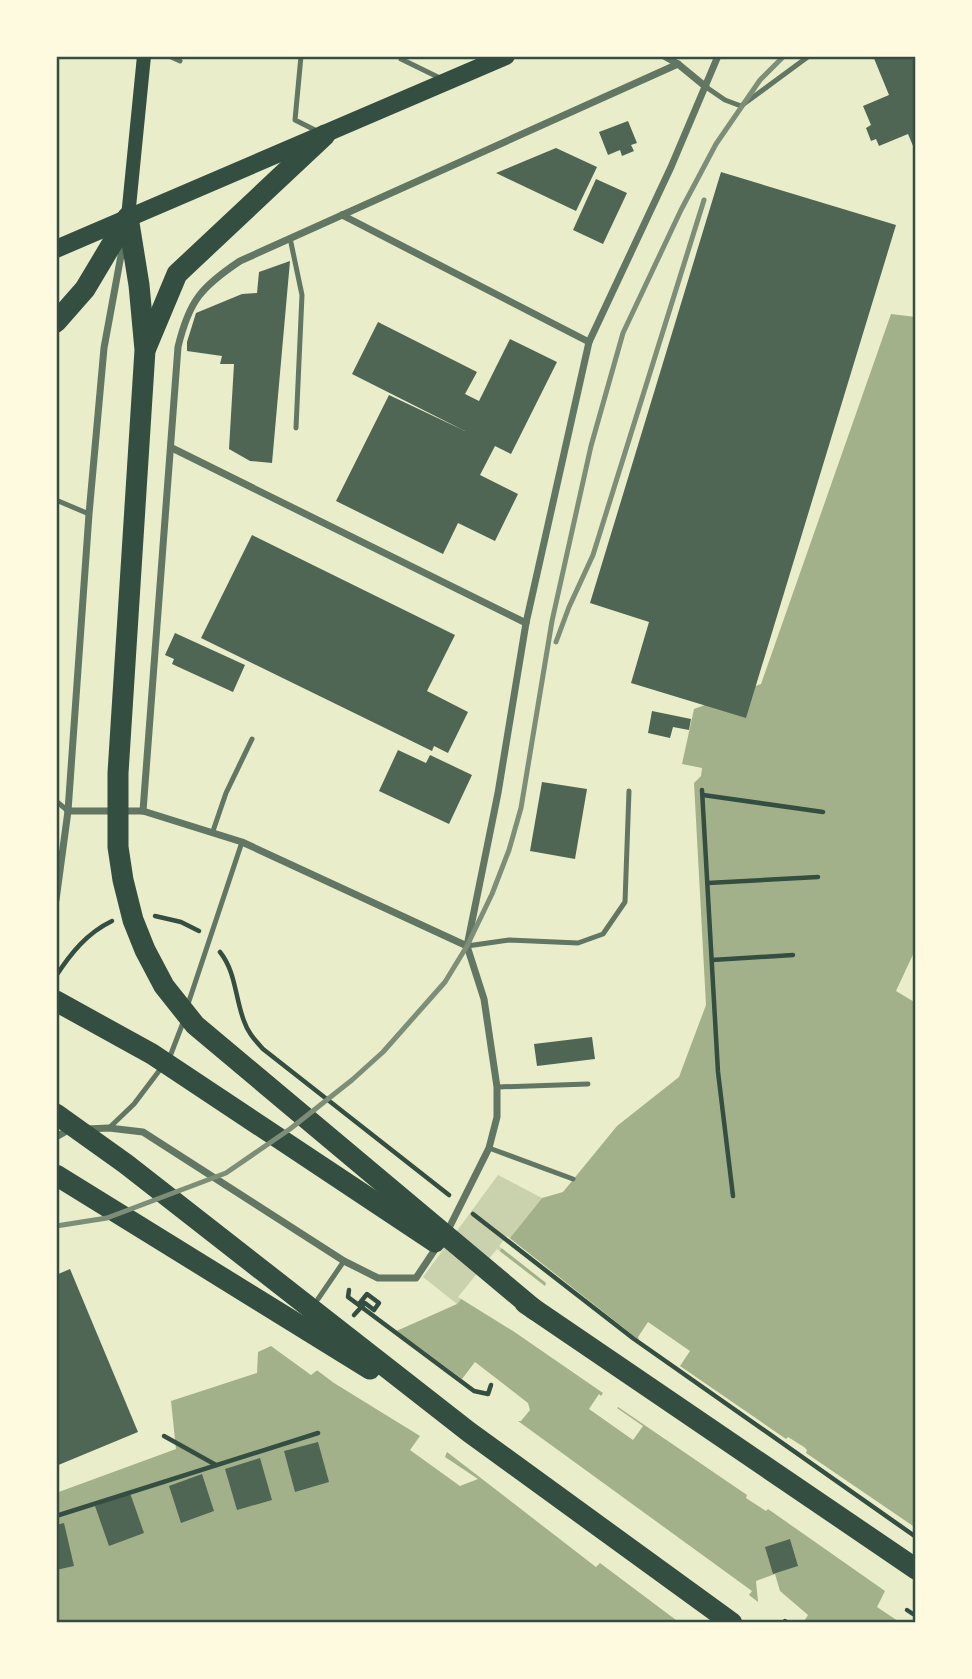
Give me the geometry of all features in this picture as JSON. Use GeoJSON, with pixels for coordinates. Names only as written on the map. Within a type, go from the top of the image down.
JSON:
{"type":"FeatureCollection","features":[{"type":"Feature","properties":{"kind":"highway"},"geometry":{"type":"LineString","coordinates":[[145,349],[177,274],[325,135]]}},
{"type":"Feature","properties":{"kind":"highway"},"geometry":{"type":"LineString","coordinates":[[56,322],[85,289],[128,217]]}},
{"type":"Feature","properties":{"kind":"highway"},"geometry":{"type":"LineString","coordinates":[[128,217],[139,285],[145,349],[118,773],[118,847],[133,920],[164,986],[195,1025],[535,1310]]}},
{"type":"Feature","properties":{"kind":"highway"},"geometry":{"type":"LineString","coordinates":[[56,1001],[152,1054],[916,1569]]}},
{"type":"Feature","properties":{"kind":"highway"},"geometry":{"type":"LineString","coordinates":[[56,1114],[126,1164],[469,1432],[732,1623]]}},
{"type":"Feature","properties":{"kind":"highway"},"geometry":{"type":"LineString","coordinates":[[56,1175],[469,1432]]}},
{"type":"Feature","properties":{"kind":"main road"},"geometry":{"type":"LineString","coordinates":[[128,217],[144,56]]}},
{"type":"Feature","properties":{"kind":"main road"},"geometry":{"type":"LineString","coordinates":[[56,248],[448,81],[480,61],[506,56]]}},
{"type":"Feature","properties":{"kind":"street"},"geometry":{"type":"LineString","coordinates":[[664,56],[706,87]]}},
{"type":"Feature","properties":{"kind":"street"},"geometry":{"type":"LineString","coordinates":[[56,1137],[67,1129],[109,1128],[143,1132],[344,1261],[378,1278],[416,1278],[453,1223],[489,1148],[497,1117],[497,1087],[484,999],[467,946],[498,793],[526,623],[589,342],[671,167],[718,56]]}},
{"type":"Feature","properties":{"kind":"street"},"geometry":{"type":"LineString","coordinates":[[143,811],[178,347],[185,317],[200,295],[215,278],[240,261],[678,64]]}},
{"type":"Feature","properties":{"kind":"street"},"geometry":{"type":"LineString","coordinates":[[342,215],[589,342]]}},
{"type":"Feature","properties":{"kind":"street"},"geometry":{"type":"LineString","coordinates":[[56,900],[68,811],[104,348],[128,217]]}},
{"type":"Feature","properties":{"kind":"street"},"geometry":{"type":"LineString","coordinates":[[172,448],[526,623]]}},
{"type":"Feature","properties":{"kind":"street"},"geometry":{"type":"LineString","coordinates":[[68,811],[143,811],[213,831],[467,946]]}},
{"type":"Feature","properties":{"kind":"lane"},"geometry":{"type":"LineString","coordinates":[[169,56],[180,61]]}},
{"type":"Feature","properties":{"kind":"lane"},"geometry":{"type":"LineString","coordinates":[[301,56],[295,120],[325,135]]}},
{"type":"Feature","properties":{"kind":"lane"},"geometry":{"type":"LineString","coordinates":[[706,87],[725,100],[741,106],[809,56]]}},
{"type":"Feature","properties":{"kind":"lane"},"geometry":{"type":"LineString","coordinates":[[401,59],[448,81]]}},
{"type":"Feature","properties":{"kind":"lane"},"geometry":{"type":"LineString","coordinates":[[290,238],[302,295],[296,428]]}},
{"type":"Feature","properties":{"kind":"lane"},"geometry":{"type":"LineString","coordinates":[[56,500],[89,514]]}},
{"type":"Feature","properties":{"kind":"lane"},"geometry":{"type":"LineString","coordinates":[[213,831],[226,793],[252,739]]}},
{"type":"Feature","properties":{"kind":"lane"},"geometry":{"type":"LineString","coordinates":[[467,946],[509,940],[578,943],[603,933],[625,902],[629,791]]}},
{"type":"Feature","properties":{"kind":"lane"},"geometry":{"type":"LineString","coordinates":[[56,801],[68,811]]}},
{"type":"Feature","properties":{"kind":"lane"},"geometry":{"type":"LineString","coordinates":[[109,1128],[134,1104],[170,1057],[242,842]]}},
{"type":"Feature","properties":{"kind":"lane"},"geometry":{"type":"LineString","coordinates":[[497,1087],[588,1084]]}},
{"type":"Feature","properties":{"kind":"lane"},"geometry":{"type":"LineString","coordinates":[[489,1148],[573,1180]]}},
{"type":"Feature","properties":{"kind":"lane"},"geometry":{"type":"LineString","coordinates":[[318,1298],[344,1261]]}},
{"type":"Feature","properties":{"kind":"path"},"geometry":{"type":"LineString","coordinates":[[733,1196],[718,1072],[703,792],[823,812]]}},
{"type":"Feature","properties":{"kind":"path"},"geometry":{"type":"LineString","coordinates":[[708,883],[818,877]]}},
{"type":"Feature","properties":{"kind":"path"},"geometry":{"type":"LineString","coordinates":[[148,915],[181,922],[205,937]]}},
{"type":"Feature","properties":{"kind":"path"},"geometry":{"type":"LineString","coordinates":[[56,976],[82,941],[99,927],[114,920]]}},
{"type":"Feature","properties":{"kind":"path"},"geometry":{"type":"LineString","coordinates":[[217,949],[231,972],[243,1020],[250,1035],[263,1049],[457,1201]]}},
{"type":"Feature","properties":{"kind":"path"},"geometry":{"type":"LineString","coordinates":[[712,960],[793,955]]}},
{"type":"Feature","properties":{"kind":"path"},"geometry":{"type":"LineString","coordinates":[[467,1209],[634,1339],[916,1538]]}},
{"type":"Feature","properties":{"kind":"path"},"geometry":{"type":"LineString","coordinates":[[349,1290],[348,1297],[362,1304],[374,1310],[379,1303],[367,1294],[362,1304]]}},
{"type":"Feature","properties":{"kind":"path"},"geometry":{"type":"LineString","coordinates":[[362,1304],[474,1391],[488,1394],[491,1385]]}},
{"type":"Feature","properties":{"kind":"path"},"geometry":{"type":"LineString","coordinates":[[56,1516],[318,1433]]}},
{"type":"Feature","properties":{"kind":"path"},"geometry":{"type":"LineString","coordinates":[[164,1436],[216,1465]]}},
{"type":"Feature","properties":{"kind":"path"},"geometry":{"type":"LineString","coordinates":[[906,1610],[916,1613]]}},
{"type":"Feature","properties":{"kind":"shaded area"},"geometry":{"type":"Polygon","coordinates":[[[891,314],[916,317],[916,948],[896,991],[916,1003],[916,1623],[56,1623],[56,1493],[176,1449],[171,1401],[257,1373],[258,1352],[271,1346],[311,1375],[329,1361],[457,1304],[542,1198],[563,1192],[617,1126],[679,1077],[706,1005],[694,783],[701,776],[702,768],[682,764],[694,709],[761,684],[891,314]]]}},
{"type":"Feature","properties":{"kind":"shaded area"},"geometry":{"type":"Polygon","coordinates":[[[498,1175],[542,1198],[457,1304],[423,1277],[498,1175]]]}},
{"type":"Feature","properties":{"kind":"pier"},"geometry":{"type":"Polygon","coordinates":[[[507,1236],[639,1340],[638,1337],[648,1322],[690,1351],[680,1366],[786,1439],[788,1437],[804,1447],[806,1453],[916,1528],[916,1623],[901,1623],[877,1607],[885,1591],[768,1509],[766,1511],[746,1498],[747,1495],[618,1407],[643,1426],[633,1440],[589,1409],[599,1394],[601,1396],[603,1393],[458,1297],[497,1249],[545,1286],[546,1283],[499,1246],[507,1236]]]}},
{"type":"Feature","properties":{"kind":"pier"},"geometry":{"type":"Polygon","coordinates":[[[393,1328],[462,1379],[475,1362],[528,1403],[530,1410],[518,1421],[752,1591],[749,1595],[758,1602],[756,1581],[775,1574],[780,1591],[808,1615],[803,1623],[680,1623],[600,1563],[596,1567],[447,1452],[445,1457],[478,1479],[460,1486],[410,1450],[420,1436],[314,1368],[327,1358],[393,1328]]]}},
{"type":"Feature","properties":{"kind":"building"},"geometry":{"type":"Polygon","coordinates":[[[873,56],[916,56],[916,153],[908,134],[879,146],[876,139],[871,141],[866,128],[871,125],[863,106],[889,95],[873,56]]]}},
{"type":"Feature","properties":{"kind":"building"},"geometry":{"type":"Polygon","coordinates":[[[628,121],[637,143],[631,145],[634,151],[622,156],[620,150],[608,155],[599,132],[628,121]]]}},
{"type":"Feature","properties":{"kind":"building"},"geometry":{"type":"Polygon","coordinates":[[[556,148],[597,167],[576,211],[496,173],[556,148]]]}},
{"type":"Feature","properties":{"kind":"building"},"geometry":{"type":"Polygon","coordinates":[[[721,172],[896,225],[746,718],[631,683],[649,622],[590,603],[721,172]]]}},
{"type":"Feature","properties":{"kind":"building"},"geometry":{"type":"Polygon","coordinates":[[[596,179],[627,193],[603,244],[573,230],[596,179]]]}},
{"type":"Feature","properties":{"kind":"building"},"geometry":{"type":"Polygon","coordinates":[[[290,261],[272,463],[250,461],[229,449],[234,364],[220,364],[222,356],[187,351],[187,342],[196,313],[242,294],[257,293],[259,272],[290,261]]]}},
{"type":"Feature","properties":{"kind":"building"},"geometry":{"type":"Polygon","coordinates":[[[378,322],[477,372],[465,394],[479,401],[510,339],[557,362],[511,454],[495,446],[480,475],[518,494],[495,541],[458,523],[443,554],[336,501],[389,395],[465,431],[352,374],[378,322]]]}},
{"type":"Feature","properties":{"kind":"building"},"geometry":{"type":"Polygon","coordinates":[[[252,535],[455,635],[427,691],[468,712],[448,753],[434,746],[432,751],[201,638],[252,535]]]}},
{"type":"Feature","properties":{"kind":"building"},"geometry":{"type":"Polygon","coordinates":[[[175,633],[245,665],[233,692],[172,664],[174,659],[165,655],[175,633]]]}},
{"type":"Feature","properties":{"kind":"building"},"geometry":{"type":"Polygon","coordinates":[[[652,711],[691,719],[689,730],[673,727],[670,738],[648,733],[652,711]]]}},
{"type":"Feature","properties":{"kind":"building"},"geometry":{"type":"Polygon","coordinates":[[[398,750],[426,763],[430,755],[472,775],[449,824],[379,791],[398,750]]]}},
{"type":"Feature","properties":{"kind":"building"},"geometry":{"type":"Polygon","coordinates":[[[542,782],[587,789],[575,859],[530,851],[542,782]]]}},
{"type":"Feature","properties":{"kind":"building"},"geometry":{"type":"Polygon","coordinates":[[[592,1037],[595,1059],[537,1066],[534,1044],[592,1037]]]}},
{"type":"Feature","properties":{"kind":"building"},"geometry":{"type":"Polygon","coordinates":[[[70,1269],[138,1432],[56,1466],[56,1275],[70,1269]]]}},
{"type":"Feature","properties":{"kind":"building"},"geometry":{"type":"Polygon","coordinates":[[[318,1442],[329,1482],[295,1492],[284,1451],[318,1442]]]}},
{"type":"Feature","properties":{"kind":"building"},"geometry":{"type":"Polygon","coordinates":[[[260,1458],[272,1500],[237,1510],[225,1469],[260,1458]]]}},
{"type":"Feature","properties":{"kind":"building"},"geometry":{"type":"Polygon","coordinates":[[[202,1474],[214,1511],[181,1523],[169,1486],[202,1474]]]}},
{"type":"Feature","properties":{"kind":"building"},"geometry":{"type":"Polygon","coordinates":[[[130,1493],[144,1533],[109,1546],[95,1506],[130,1493]]]}},
{"type":"Feature","properties":{"kind":"building"},"geometry":{"type":"Polygon","coordinates":[[[64,1523],[74,1566],[56,1570],[56,1525],[64,1523]]]}},
{"type":"Feature","properties":{"kind":"building"},"geometry":{"type":"Polygon","coordinates":[[[790,1539],[798,1566],[773,1574],[765,1547],[790,1539]]]}},
{"type":"Feature","properties":{"kind":"railway"},"geometry":{"type":"LineString","coordinates":[[56,1226],[107,1218],[226,1173],[290,1129],[352,1080],[383,1052],[445,982],[467,946],[492,894],[521,808],[552,621],[591,446],[623,333],[681,210],[716,144],[760,80],[784,56]]}},
{"type":"Feature","properties":{"kind":"railway"},"geometry":{"type":"LineString","coordinates":[[556,642],[593,555],[704,200]]}}]}
